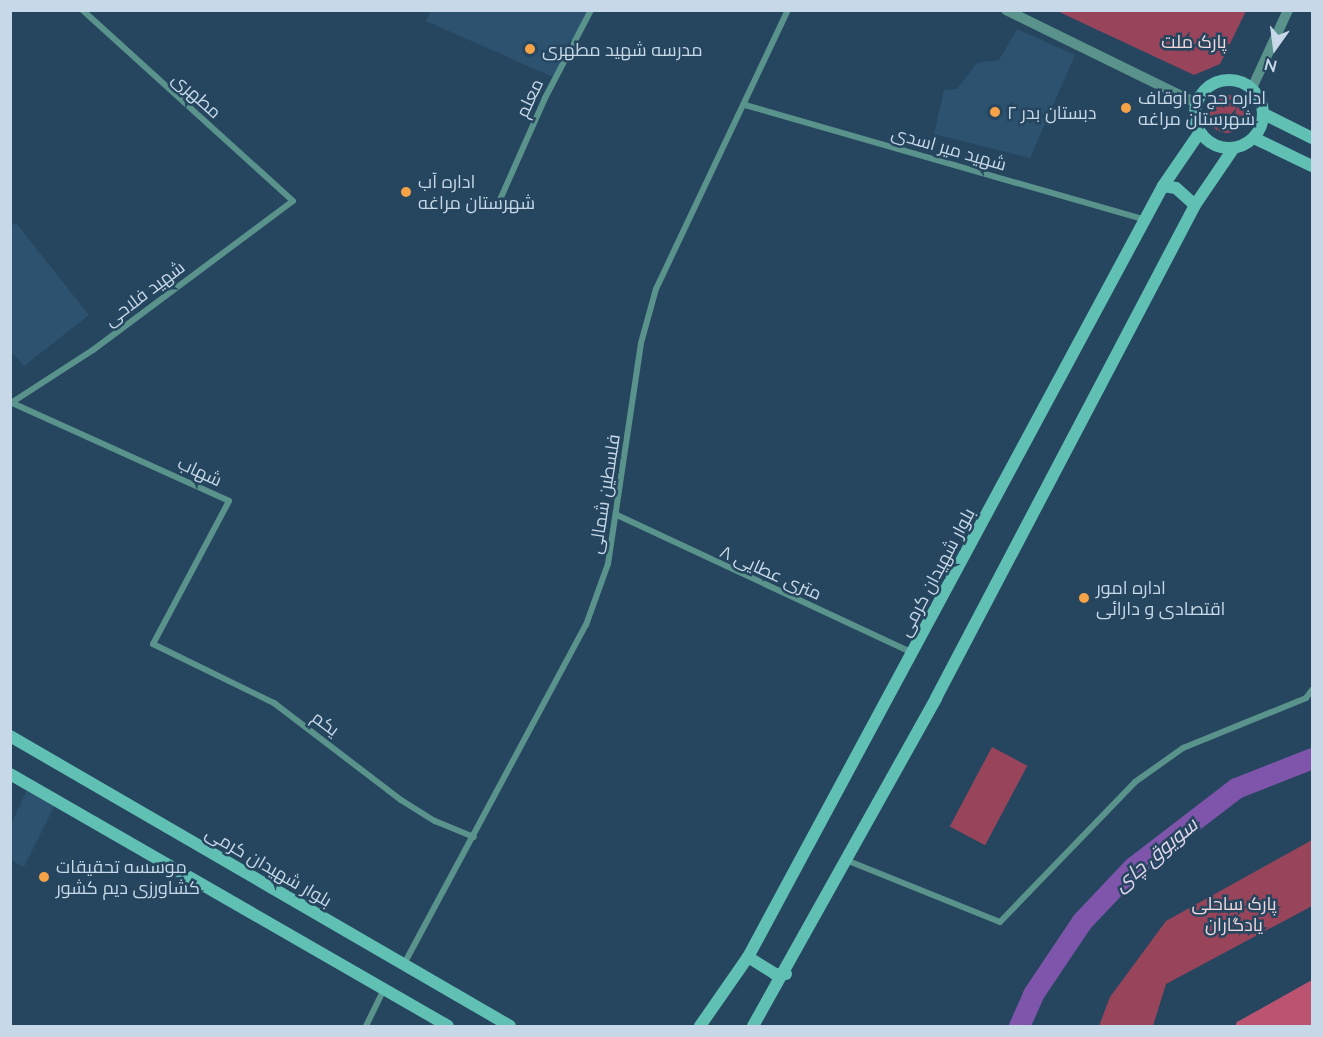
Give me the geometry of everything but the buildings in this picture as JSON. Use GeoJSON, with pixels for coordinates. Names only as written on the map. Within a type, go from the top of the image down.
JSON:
{"type":"FeatureCollection","features":[{"type":"Feature","properties":{"kind":"main road"},"geometry":{"type":"LineString","coordinates":[[1233,149],[1214,145],[1200,132],[1194,113],[1196,103],[1210,86],[1220,81],[1242,82],[1252,88],[1264,114],[1312,138]]}},
{"type":"Feature","properties":{"kind":"main road"},"geometry":{"type":"LineString","coordinates":[[753,1026],[786,974],[936,698],[1195,204],[1233,149],[1254,138],[1264,114]]}},
{"type":"Feature","properties":{"kind":"main road","name":"بلوار شهیدان کرمی"},"geometry":{"type":"LineString","coordinates":[[700,1026],[748,957],[1163,186],[1200,132]]}},
{"type":"Feature","properties":{"kind":"main road"},"geometry":{"type":"LineString","coordinates":[[1254,138],[1312,166]]}},
{"type":"Feature","properties":{"kind":"main road"},"geometry":{"type":"LineString","coordinates":[[1163,186],[1187,194],[1195,204]]}},
{"type":"Feature","properties":{"kind":"main road","name":"بلوار شهیدان کرمی"},"geometry":{"type":"LineString","coordinates":[[10,736],[510,1026]]}},
{"type":"Feature","properties":{"kind":"main road"},"geometry":{"type":"LineString","coordinates":[[10,774],[383,991],[448,1026]]}},
{"type":"Feature","properties":{"kind":"main road"},"geometry":{"type":"LineString","coordinates":[[748,957],[775,974],[786,974]]}},
{"type":"Feature","properties":{"kind":"street","name":"معلم"},"geometry":{"type":"LineString","coordinates":[[499,202],[545,98],[591,10]]}},
{"type":"Feature","properties":{"kind":"street","name":"فلسطین شمالی"},"geometry":{"type":"LineString","coordinates":[[403,964],[474,837],[586,625],[608,564],[617,516],[641,343],[656,289],[746,105],[788,10]]}},
{"type":"Feature","properties":{"kind":"street"},"geometry":{"type":"LineString","coordinates":[[1006,10],[1196,103]]}},
{"type":"Feature","properties":{"kind":"street"},"geometry":{"type":"LineString","coordinates":[[1252,88],[1288,10]]}},
{"type":"Feature","properties":{"kind":"street","name":"مطهری"},"geometry":{"type":"LineString","coordinates":[[83,11],[293,201]]}},
{"type":"Feature","properties":{"kind":"street","name":"شهید میر اسدی"},"geometry":{"type":"LineString","coordinates":[[746,105],[1145,220]]}},
{"type":"Feature","properties":{"kind":"street","name":"شهید فلاحی"},"geometry":{"type":"LineString","coordinates":[[11,403],[93,350],[293,201]]}},
{"type":"Feature","properties":{"kind":"street","name":"شهاب"},"geometry":{"type":"LineString","coordinates":[[11,403],[229,501],[153,644]]}},
{"type":"Feature","properties":{"kind":"street","name":"۸ متری عطایی"},"geometry":{"type":"LineString","coordinates":[[617,516],[913,654]]}},
{"type":"Feature","properties":{"kind":"street","name":"یکم"},"geometry":{"type":"LineString","coordinates":[[153,644],[274,703],[401,800],[435,821],[474,837]]}},
{"type":"Feature","properties":{"kind":"street"},"geometry":{"type":"LineString","coordinates":[[846,860],[999,922],[1135,782],[1183,747],[1298,702],[1312,690]]}},
{"type":"Feature","properties":{"kind":"street"},"geometry":{"type":"LineString","coordinates":[[366,1026],[383,991]]}},
{"type":"Feature","properties":{"kind":"shaded area","name":"مدرسه شهید مطهری"},"geometry":{"type":"Polygon","coordinates":[[[431,11],[591,11],[555,78],[426,21],[431,11]]]}},
{"type":"Feature","properties":{"kind":"shaded area","name":"دبستان بدر ۲"},"geometry":{"type":"Polygon","coordinates":[[[1017,29],[1075,55],[1030,158],[934,134],[944,90],[957,89],[977,63],[999,60],[1017,29]]]}},
{"type":"Feature","properties":{"kind":"shaded area"},"geometry":{"type":"Polygon","coordinates":[[[16,223],[89,315],[24,366],[11,352],[10,227],[16,223]]]}},
{"type":"Feature","properties":{"kind":"shaded area"},"geometry":{"type":"Polygon","coordinates":[[[27,790],[54,807],[24,867],[11,860],[11,824],[27,790]]]}},
{"type":"Feature","properties":{"kind":"shaded area"},"geometry":{"type":"Polygon","coordinates":[[[1312,980],[1312,1026],[1235,1026],[1237,1022],[1312,980]]]}},
{"type":"Feature","properties":{"kind":"green space","name":"پارک ملت"},"geometry":{"type":"Polygon","coordinates":[[[1057,11],[1246,11],[1220,64],[1194,75],[1057,11]]]}},
{"type":"Feature","properties":{"kind":"green space"},"geometry":{"type":"Polygon","coordinates":[[[1227,95],[1234,96],[1240,101],[1245,107],[1245,121],[1240,127],[1234,132],[1227,133],[1220,132],[1214,127],[1209,121],[1208,114],[1209,107],[1214,101],[1220,96],[1227,95]]]}},
{"type":"Feature","properties":{"kind":"green space"},"geometry":{"type":"Polygon","coordinates":[[[992,747],[1027,766],[985,845],[950,826],[992,747]]]}},
{"type":"Feature","properties":{"kind":"green space","name":"پارک ساحلی یادگاران"},"geometry":{"type":"Polygon","coordinates":[[[1312,840],[1312,906],[1166,984],[1153,1026],[1099,1026],[1110,997],[1166,921],[1312,840]]]}},
{"type":"Feature","properties":{"kind":"waterway","name":"سویوق چای"},"geometry":{"type":"LineString","coordinates":[[1019,1026],[1033,994],[1082,921],[1133,867],[1236,788],[1312,758]]}},
{"type":"Feature","properties":{"kind":"place","name":"مدرسه شهید مطهری"},"geometry":{"type":"Point","coordinates":[530,49]}},
{"type":"Feature","properties":{"kind":"place","name":"اداره حج و اوقاف شهرستان مراغه"},"geometry":{"type":"Point","coordinates":[1126,108]}},
{"type":"Feature","properties":{"kind":"place","name":"دبستان بدر ۲"},"geometry":{"type":"Point","coordinates":[995,112]}},
{"type":"Feature","properties":{"kind":"place","name":"اداره آب شهرستان مراغه"},"geometry":{"type":"Point","coordinates":[406,192]}},
{"type":"Feature","properties":{"kind":"place","name":"اداره امور اقتصادی و دارائی"},"geometry":{"type":"Point","coordinates":[1084,598]}},
{"type":"Feature","properties":{"kind":"place","name":"موسسه تحقیقات کشاورزی دیم کشور"},"geometry":{"type":"Point","coordinates":[44,877]}}]}
